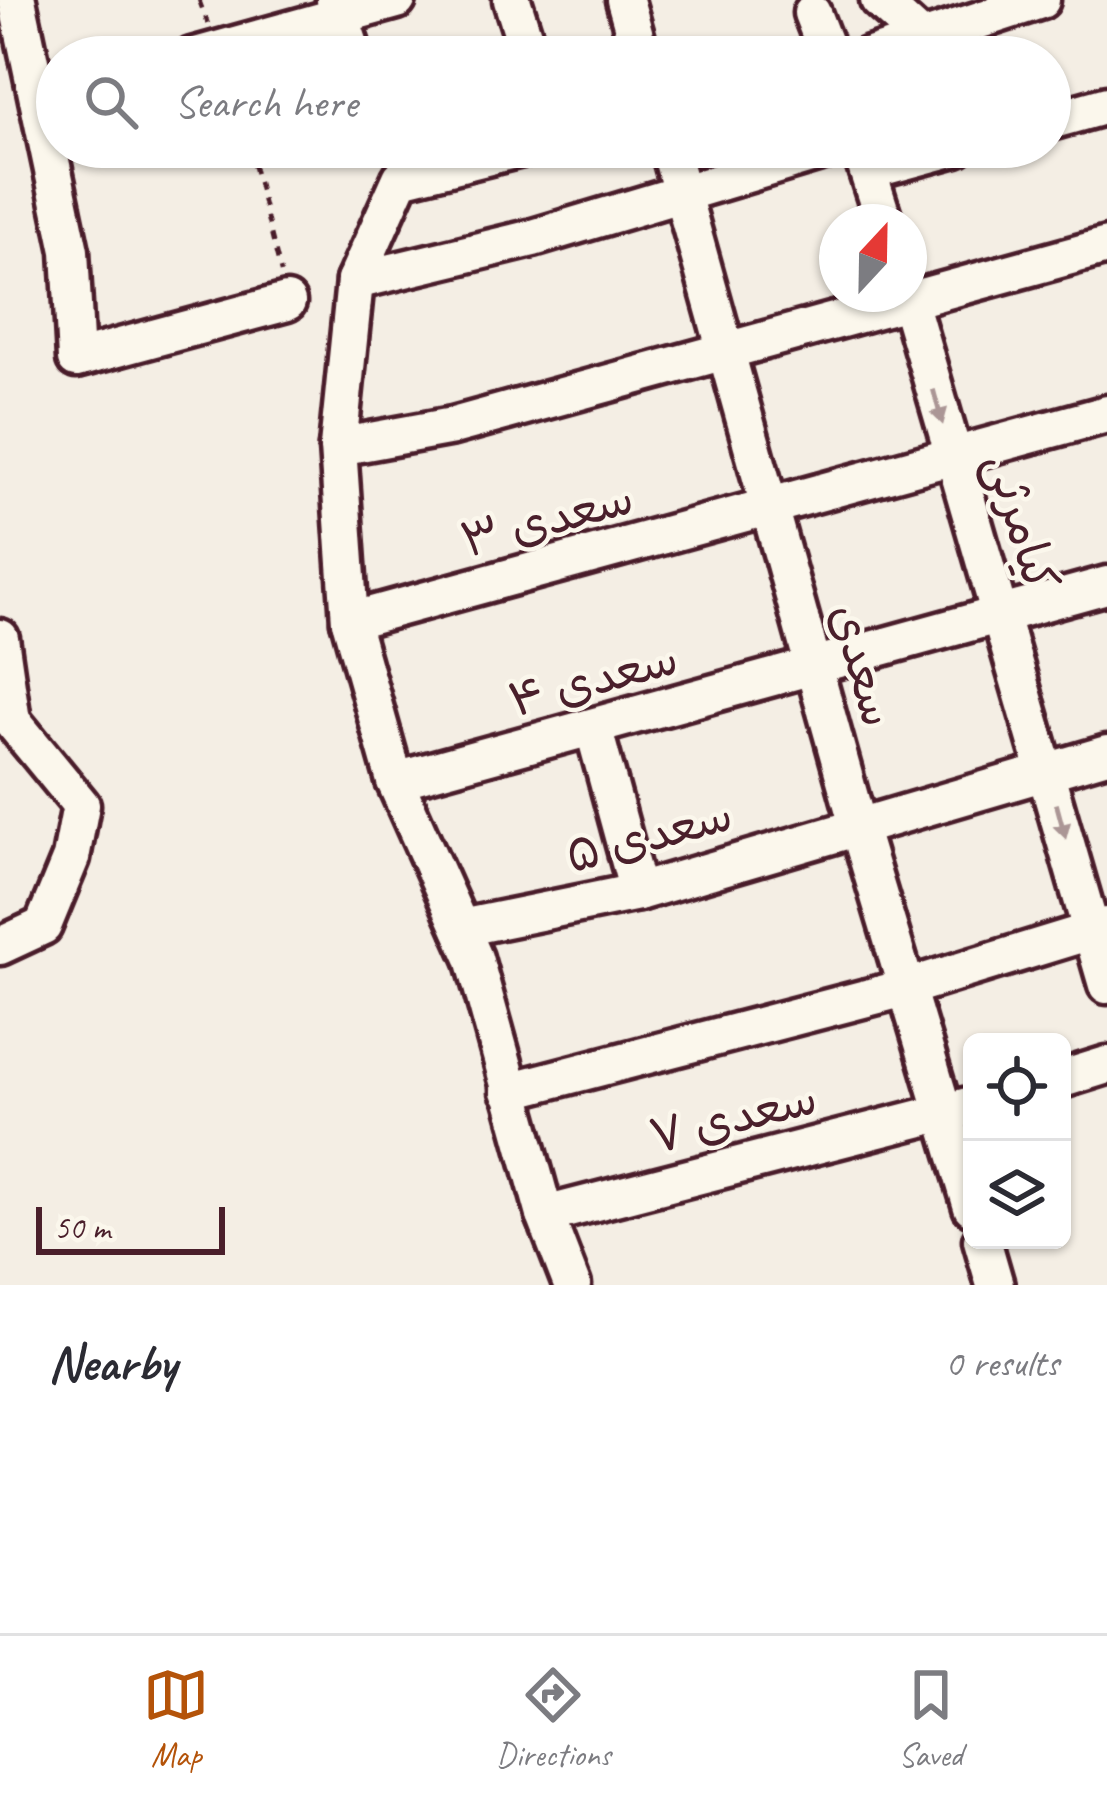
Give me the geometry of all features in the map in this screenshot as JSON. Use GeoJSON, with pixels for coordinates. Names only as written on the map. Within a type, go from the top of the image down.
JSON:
{"type":"FeatureCollection","features":[{"type":"Feature","properties":{"kind":"street"},"geometry":{"type":"LineString","coordinates":[[17,0],[36,58]]}},
{"type":"Feature","properties":{"kind":"street"},"geometry":{"type":"LineString","coordinates":[[255,36],[339,8],[398,0]]}},
{"type":"Feature","properties":{"kind":"street"},"geometry":{"type":"LineString","coordinates":[[512,0],[523,36]]}},
{"type":"Feature","properties":{"kind":"street"},"geometry":{"type":"LineString","coordinates":[[625,0],[635,36]]}},
{"type":"Feature","properties":{"kind":"street"},"geometry":{"type":"LineString","coordinates":[[878,0],[919,36]]}},
{"type":"Feature","properties":{"kind":"street"},"geometry":{"type":"LineString","coordinates":[[927,36],[1041,0]]}},
{"type":"Feature","properties":{"kind":"street"},"geometry":{"type":"LineString","coordinates":[[812,14],[821,36]]}},
{"type":"Feature","properties":{"kind":"street"},"geometry":{"type":"LineString","coordinates":[[1071,115],[1107,105]]}},
{"type":"Feature","properties":{"kind":"street"},"geometry":{"type":"LineString","coordinates":[[58,168],[70,250],[76,359],[287,302]]}},
{"type":"Feature","properties":{"kind":"street"},"geometry":{"type":"LineString","coordinates":[[441,168],[400,178],[355,281],[338,447],[350,621],[395,781],[461,928],[545,1215],[572,1285]]}},
{"type":"Feature","properties":{"kind":"street","name":"سعدی"},"geometry":{"type":"LineString","coordinates":[[674,168],[904,988],[958,1109],[963,1144]]}},
{"type":"Feature","properties":{"kind":"street"},"geometry":{"type":"LineString","coordinates":[[355,281],[533,238],[765,168]]}},
{"type":"Feature","properties":{"kind":"street"},"geometry":{"type":"LineString","coordinates":[[867,168],[878,204]]}},
{"type":"Feature","properties":{"kind":"street"},"geometry":{"type":"LineString","coordinates":[[927,293],[1107,246]]}},
{"type":"Feature","properties":{"kind":"street"},"geometry":{"type":"LineString","coordinates":[[338,447],[453,426],[863,312]]}},
{"type":"Feature","properties":{"kind":"street","name":"کیامرثی"},"geometry":{"type":"LineString","coordinates":[[913,312],[952,458],[1099,928],[1107,985]]}},
{"type":"Feature","properties":{"kind":"street","name":"سعدی ۳"},"geometry":{"type":"LineString","coordinates":[[350,621],[1107,414]]}},
{"type":"Feature","properties":{"kind":"street","name":"سعدی ۴"},"geometry":{"type":"LineString","coordinates":[[395,781],[594,730],[1107,585]]}},
{"type":"Feature","properties":{"kind":"street"},"geometry":{"type":"LineString","coordinates":[[0,638],[12,721],[81,805],[71,858],[44,926],[0,946]]}},
{"type":"Feature","properties":{"kind":"street"},"geometry":{"type":"LineString","coordinates":[[594,730],[638,892]]}},
{"type":"Feature","properties":{"kind":"street","name":"سعدی ۵"},"geometry":{"type":"LineString","coordinates":[[461,928],[638,892],[1107,754]]}},
{"type":"Feature","properties":{"kind":"street"},"geometry":{"type":"LineString","coordinates":[[509,1091],[904,988],[1099,928]]}},
{"type":"Feature","properties":{"kind":"street"},"geometry":{"type":"LineString","coordinates":[[1071,1076],[1107,1066]]}},
{"type":"Feature","properties":{"kind":"street","name":"سعدی ۷"},"geometry":{"type":"LineString","coordinates":[[545,1215],[958,1109]]}},
{"type":"Feature","properties":{"kind":"street"},"geometry":{"type":"LineString","coordinates":[[985,1249],[995,1285]]}},
{"type":"Feature","properties":{"kind":"path"},"geometry":{"type":"LineString","coordinates":[[254,168],[287,302]]}}]}
